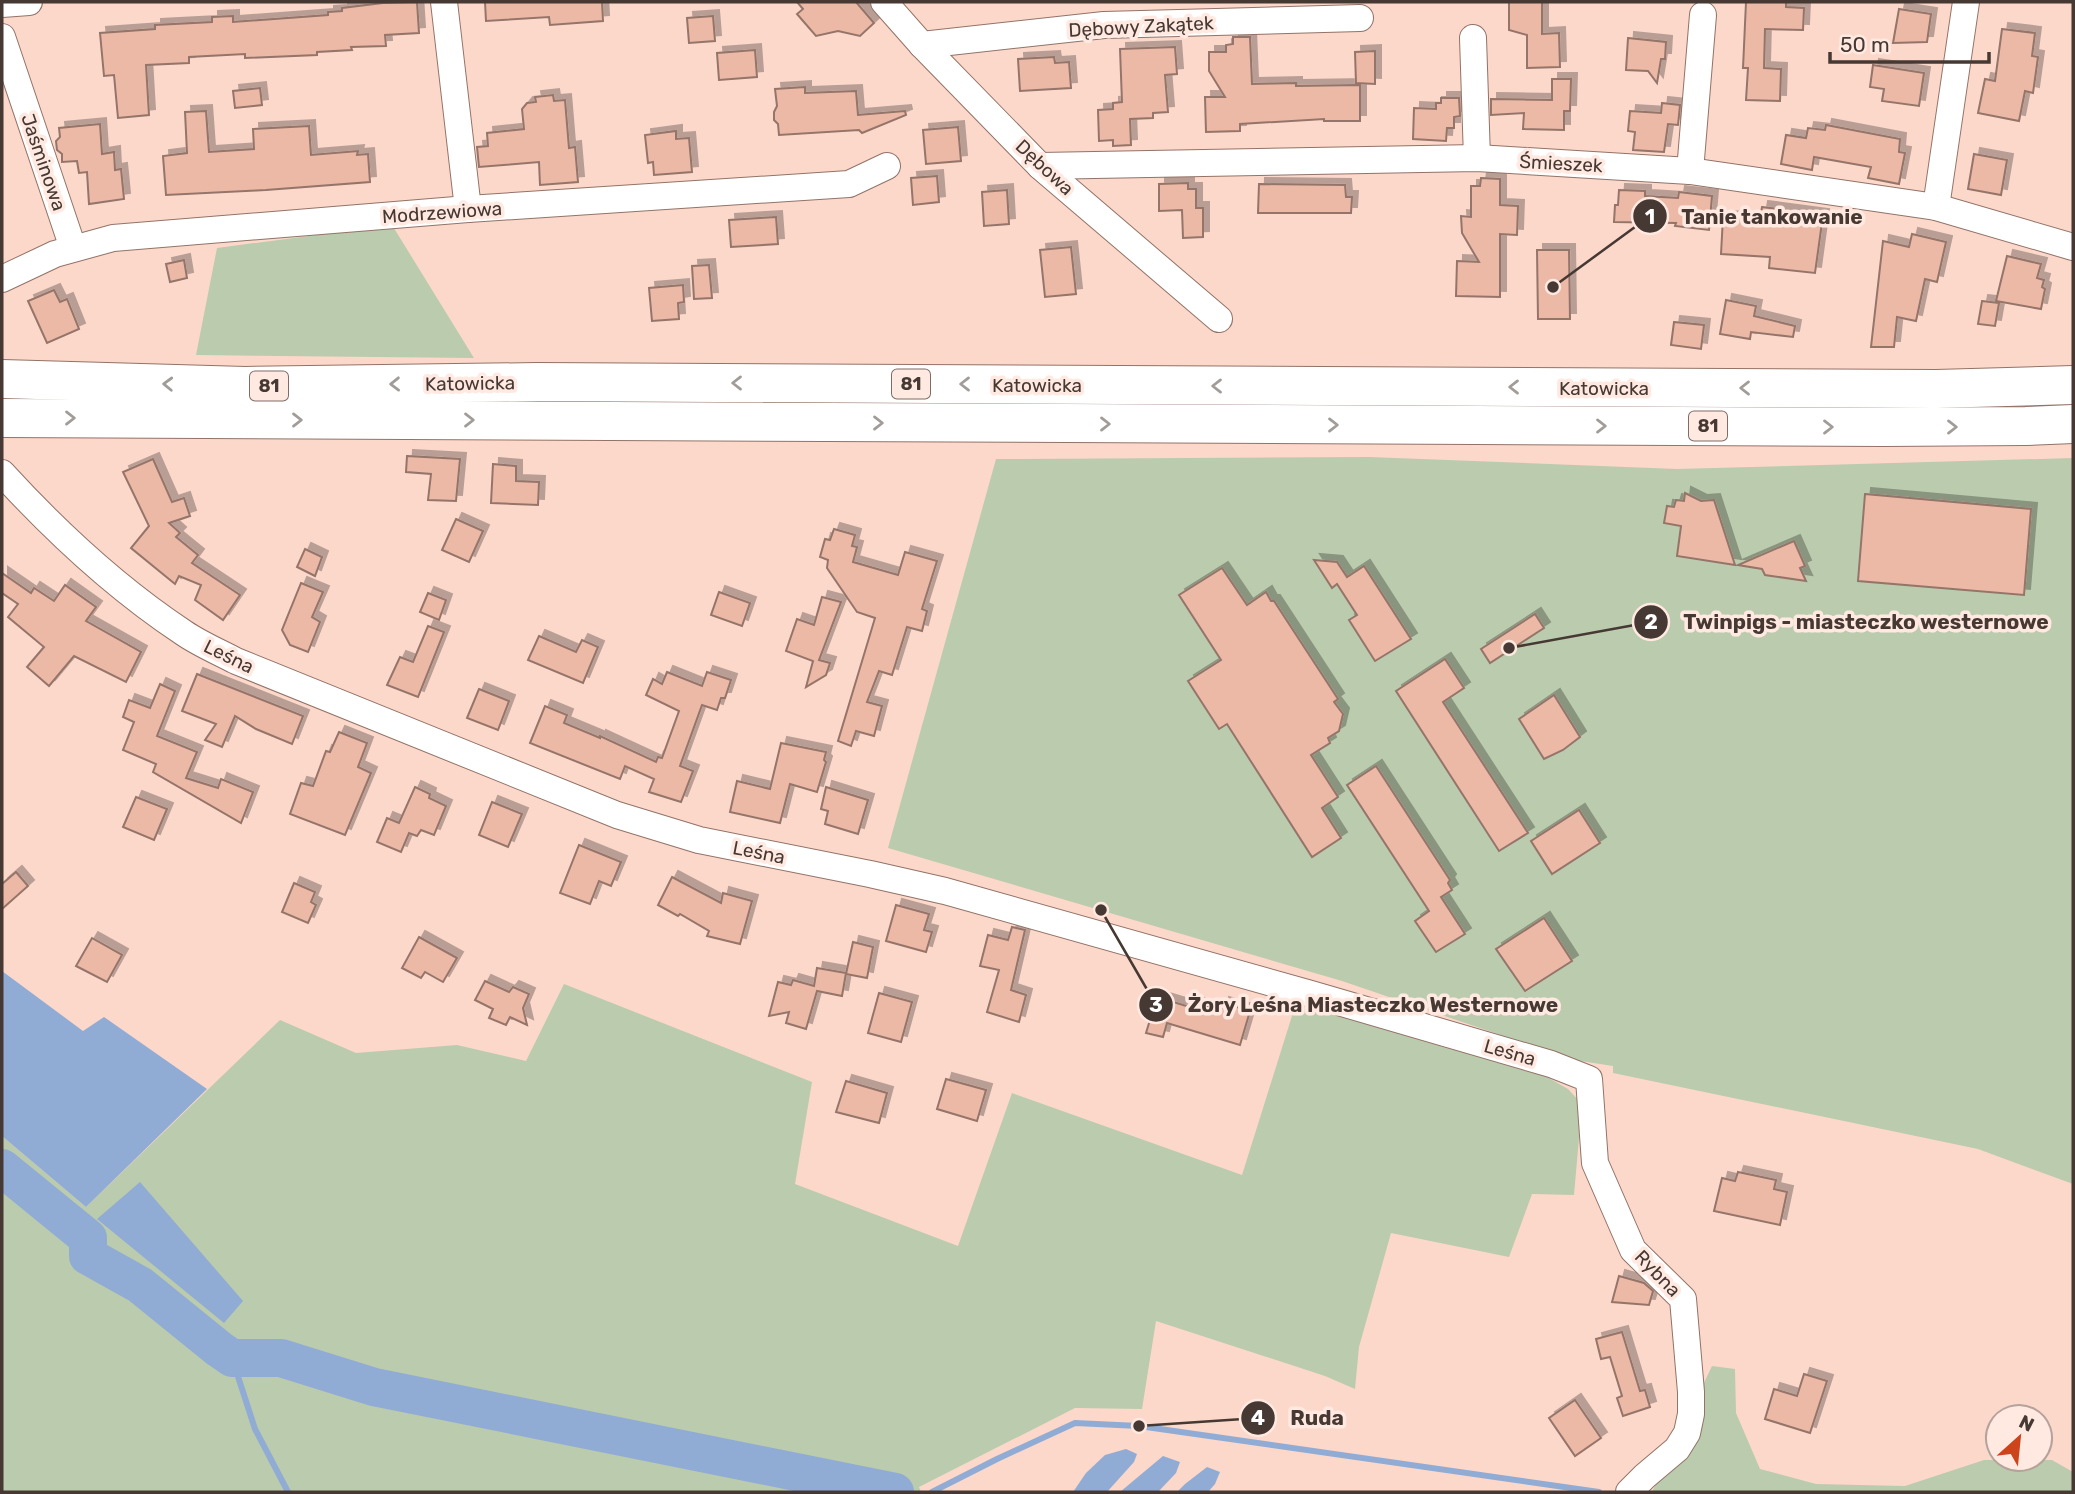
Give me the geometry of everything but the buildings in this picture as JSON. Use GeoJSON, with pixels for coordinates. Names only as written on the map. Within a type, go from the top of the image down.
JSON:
{"type":"FeatureCollection","features":[{"type":"Feature","properties":{"kind":"main road","name":"Katowicka"},"geometry":{"type":"LineString","coordinates":[[2,379],[245,386],[537,382],[1992,389],[2073,385]]}},
{"type":"Feature","properties":{"kind":"main road","name":"Katowicka"},"geometry":{"type":"LineString","coordinates":[[2,418],[1871,427],[2073,424]]}},
{"type":"Feature","properties":{"kind":"street"},"geometry":{"type":"LineString","coordinates":[[2,4],[29,2]]}},
{"type":"Feature","properties":{"kind":"street"},"geometry":{"type":"LineString","coordinates":[[444,2],[468,209]]}},
{"type":"Feature","properties":{"kind":"street","name":"Dębowa"},"geometry":{"type":"LineString","coordinates":[[884,2],[922,45],[1040,166],[1219,319]]}},
{"type":"Feature","properties":{"kind":"street"},"geometry":{"type":"LineString","coordinates":[[1937,206],[1966,2]]}},
{"type":"Feature","properties":{"kind":"street"},"geometry":{"type":"LineString","coordinates":[[1690,171],[1703,15]]}},
{"type":"Feature","properties":{"kind":"street","name":"Dębowy Zakątek"},"geometry":{"type":"LineString","coordinates":[[922,45],[1104,25],[1360,18]]}},
{"type":"Feature","properties":{"kind":"street","name":"Jaśminowa"},"geometry":{"type":"LineString","coordinates":[[2,37],[73,248]]}},
{"type":"Feature","properties":{"kind":"street"},"geometry":{"type":"LineString","coordinates":[[1473,38],[1477,158]]}},
{"type":"Feature","properties":{"kind":"street","name":"Śmieszek"},"geometry":{"type":"LineString","coordinates":[[1040,166],[1477,158],[1690,171],[1937,206],[2073,247]]}},
{"type":"Feature","properties":{"kind":"street","name":"Modrzewiowa"},"geometry":{"type":"LineString","coordinates":[[2,279],[73,248],[113,238],[468,209],[849,184],[887,166]]}},
{"type":"Feature","properties":{"kind":"street","name":"Leśna"},"geometry":{"type":"LineString","coordinates":[[2,472],[83,555],[140,603],[186,635],[236,662],[617,815],[699,840],[946,891],[1551,1064],[1589,1079]]}},
{"type":"Feature","properties":{"kind":"street","name":"Rybna"},"geometry":{"type":"LineString","coordinates":[[1589,1079],[1595,1163],[1633,1250],[1683,1299],[1692,1414],[1677,1450],[1637,1484]]}},
{"type":"Feature","properties":{"kind":"green space"},"geometry":{"type":"Polygon","coordinates":[[[392,225],[474,358],[196,355],[217,248],[392,225]]]}},
{"type":"Feature","properties":{"kind":"green space"},"geometry":{"type":"Polygon","coordinates":[[[1369,457],[1677,469],[2073,458],[2073,1184],[1978,1149],[1613,1073],[1613,1066],[1574,1060],[1342,981],[888,848],[996,459],[1369,457]]]}},
{"type":"Feature","properties":{"kind":"green space"},"geometry":{"type":"Polygon","coordinates":[[[564,984],[812,1082],[795,1184],[958,1246],[1012,1093],[1242,1175],[1297,1000],[1531,1068],[1568,1089],[1582,1104],[1574,1195],[1532,1194],[1509,1257],[1391,1233],[1359,1347],[1355,1389],[1325,1376],[1156,1321],[1142,1409],[1075,1408],[919,1487],[921,1492],[2,1492],[2,1136],[86,1207],[280,1020],[356,1053],[457,1045],[526,1061],[564,984]]]}},
{"type":"Feature","properties":{"kind":"green space"},"geometry":{"type":"Polygon","coordinates":[[[1712,1366],[1735,1369],[1736,1413],[1760,1469],[1816,1484],[1905,1486],[1984,1460],[1984,1473],[2054,1473],[2054,1461],[2073,1472],[2073,1492],[1652,1492],[1712,1366]]]}},
{"type":"Feature","properties":{"kind":"water"},"geometry":{"type":"Polygon","coordinates":[[[2,971],[83,1031],[104,1017],[207,1089],[86,1207],[2,1136],[2,971]]]}},
{"type":"Feature","properties":{"kind":"water"},"geometry":{"type":"Polygon","coordinates":[[[140,1182],[243,1301],[224,1323],[97,1219],[140,1182]]]}},
{"type":"Feature","properties":{"kind":"water"},"geometry":{"type":"Polygon","coordinates":[[[1126,1449],[1137,1454],[1134,1462],[1107,1492],[1073,1492],[1086,1473],[1105,1455],[1126,1449]]]}},
{"type":"Feature","properties":{"kind":"water"},"geometry":{"type":"Polygon","coordinates":[[[1163,1456],[1180,1462],[1176,1473],[1158,1492],[1120,1492],[1163,1456]]]}},
{"type":"Feature","properties":{"kind":"water"},"geometry":{"type":"Polygon","coordinates":[[[1207,1467],[1220,1472],[1208,1492],[1177,1492],[1185,1484],[1207,1467]]]}},
{"type":"Feature","properties":{"kind":"waterway"},"geometry":{"type":"LineString","coordinates":[[2,1168],[88,1238],[88,1256],[140,1285],[232,1358],[281,1358],[374,1387],[895,1492]]}},
{"type":"Feature","properties":{"kind":"waterway"},"geometry":{"type":"LineString","coordinates":[[232,1358],[255,1429],[288,1492]]}},
{"type":"Feature","properties":{"kind":"waterway"},"geometry":{"type":"LineString","coordinates":[[932,1492],[1075,1423],[1139,1426],[1599,1492]]}},
{"type":"Feature","properties":{"kind":"place","name":"Tanie tankowanie"},"geometry":{"type":"Point","coordinates":[1553,287]}},
{"type":"Feature","properties":{"kind":"place","name":"Twinpigs - miasteczko westernowe"},"geometry":{"type":"Point","coordinates":[1509,648]}},
{"type":"Feature","properties":{"kind":"place","name":"Żory Leśna Miasteczko Westernowe"},"geometry":{"type":"Point","coordinates":[1101,910]}},
{"type":"Feature","properties":{"kind":"place","name":"Ruda"},"geometry":{"type":"Point","coordinates":[1139,1426]}}]}
